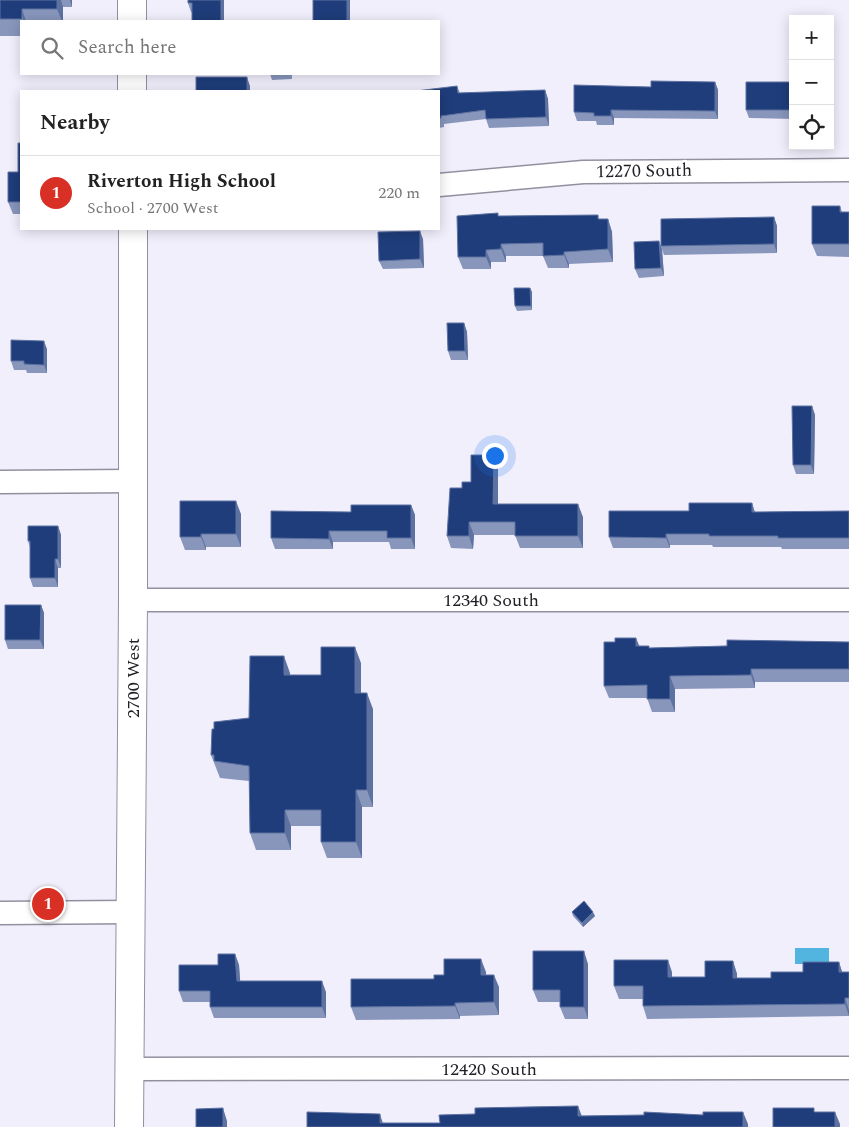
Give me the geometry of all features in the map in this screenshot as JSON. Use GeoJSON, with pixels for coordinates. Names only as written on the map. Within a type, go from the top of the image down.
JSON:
{"type":"FeatureCollection","features":[{"type":"Feature","properties":{"kind":"main road"},"geometry":{"type":"LineString","coordinates":[[132,0],[132,20]]}},
{"type":"Feature","properties":{"kind":"main road"},"geometry":{"type":"LineString","coordinates":[[132,75],[132,90]]}},
{"type":"Feature","properties":{"kind":"main road","name":"2700 West"},"geometry":{"type":"LineString","coordinates":[[129,1127],[133,600],[132,230]]}},
{"type":"Feature","properties":{"kind":"street","name":"12270 South"},"geometry":{"type":"LineString","coordinates":[[440,185],[583,172],[849,170]]}},
{"type":"Feature","properties":{"kind":"street"},"geometry":{"type":"LineString","coordinates":[[0,482],[133,482]]}},
{"type":"Feature","properties":{"kind":"street","name":"12340 South"},"geometry":{"type":"LineString","coordinates":[[133,600],[849,600]]}},
{"type":"Feature","properties":{"kind":"street"},"geometry":{"type":"LineString","coordinates":[[0,913],[131,912]]}},
{"type":"Feature","properties":{"kind":"street","name":"12420 South"},"geometry":{"type":"LineString","coordinates":[[129,1069],[849,1068]]}},
{"type":"Feature","properties":{"kind":"water"},"geometry":{"type":"Polygon","coordinates":[[[795,948],[829,948],[829,964],[795,964],[795,948]]]}},
{"type":"Feature","properties":{"kind":"building"},"geometry":{"type":"Polygon","coordinates":[[[0,0],[57,0],[57,9],[22,9],[22,19],[0,19],[0,0]]]}},
{"type":"Feature","properties":{"kind":"building"},"geometry":{"type":"Polygon","coordinates":[[[188,0],[221,0],[221,20],[192,20],[192,3],[188,3],[188,0]]]}},
{"type":"Feature","properties":{"kind":"building"},"geometry":{"type":"Polygon","coordinates":[[[313,0],[347,0],[347,20],[313,20],[313,0]]]}},
{"type":"Feature","properties":{"kind":"building"},"geometry":{"type":"Polygon","coordinates":[[[196,77],[247,77],[247,90],[196,90],[196,77]]]}},
{"type":"Feature","properties":{"kind":"building"},"geometry":{"type":"Polygon","coordinates":[[[651,81],[715,82],[715,111],[611,110],[611,116],[594,116],[594,113],[574,112],[574,85],[651,87],[651,81]]]}},
{"type":"Feature","properties":{"kind":"building"},"geometry":{"type":"Polygon","coordinates":[[[746,82],[789,82],[789,110],[746,110],[746,82]]]}},
{"type":"Feature","properties":{"kind":"building"},"geometry":{"type":"Polygon","coordinates":[[[457,86],[458,93],[545,90],[546,117],[486,119],[485,110],[441,116],[440,118],[440,90],[424,90],[457,86]]]}},
{"type":"Feature","properties":{"kind":"building"},"geometry":{"type":"Polygon","coordinates":[[[18,143],[20,143],[20,202],[8,202],[8,172],[18,172],[18,143]]]}},
{"type":"Feature","properties":{"kind":"building"},"geometry":{"type":"Polygon","coordinates":[[[812,206],[840,206],[840,212],[849,212],[849,244],[812,244],[812,206]]]}},
{"type":"Feature","properties":{"kind":"building"},"geometry":{"type":"Polygon","coordinates":[[[498,213],[498,216],[598,215],[598,219],[608,219],[608,249],[564,252],[564,255],[543,256],[543,243],[501,244],[501,249],[486,250],[486,257],[458,257],[457,216],[498,213]]]}},
{"type":"Feature","properties":{"kind":"building"},"geometry":{"type":"Polygon","coordinates":[[[774,217],[774,244],[661,246],[661,219],[774,217]]]}},
{"type":"Feature","properties":{"kind":"building"},"geometry":{"type":"Polygon","coordinates":[[[420,231],[420,259],[379,261],[378,232],[420,231]]]}},
{"type":"Feature","properties":{"kind":"building"},"geometry":{"type":"Polygon","coordinates":[[[659,241],[661,268],[635,269],[634,242],[659,241]]]}},
{"type":"Feature","properties":{"kind":"building"},"geometry":{"type":"Polygon","coordinates":[[[514,288],[530,288],[531,306],[515,306],[514,288]]]}},
{"type":"Feature","properties":{"kind":"building"},"geometry":{"type":"Polygon","coordinates":[[[447,323],[464,323],[465,351],[448,351],[447,323]]]}},
{"type":"Feature","properties":{"kind":"building"},"geometry":{"type":"Polygon","coordinates":[[[11,340],[44,341],[44,365],[24,364],[24,361],[11,361],[11,340]]]}},
{"type":"Feature","properties":{"kind":"building"},"geometry":{"type":"Polygon","coordinates":[[[792,406],[812,406],[811,465],[793,465],[792,406]]]}},
{"type":"Feature","properties":{"kind":"building"},"geometry":{"type":"Polygon","coordinates":[[[471,455],[494,455],[493,504],[578,504],[578,536],[515,536],[515,522],[469,522],[469,536],[447,536],[450,488],[462,488],[462,482],[471,482],[471,455]]]}},
{"type":"Feature","properties":{"kind":"building"},"geometry":{"type":"Polygon","coordinates":[[[180,501],[236,501],[236,534],[201,534],[201,537],[180,537],[180,501]]]}},
{"type":"Feature","properties":{"kind":"building"},"geometry":{"type":"Polygon","coordinates":[[[689,503],[752,503],[752,512],[849,511],[849,538],[778,538],[778,536],[709,536],[709,534],[666,534],[666,538],[609,537],[609,511],[689,511],[689,503]]]}},
{"type":"Feature","properties":{"kind":"building"},"geometry":{"type":"Polygon","coordinates":[[[351,505],[411,505],[411,538],[387,538],[387,531],[329,531],[329,539],[271,538],[271,511],[351,512],[351,505]]]}},
{"type":"Feature","properties":{"kind":"building"},"geometry":{"type":"Polygon","coordinates":[[[28,526],[58,526],[58,559],[55,559],[55,578],[30,578],[28,526]]]}},
{"type":"Feature","properties":{"kind":"building"},"geometry":{"type":"Polygon","coordinates":[[[5,605],[41,605],[40,640],[5,640],[5,605]]]}},
{"type":"Feature","properties":{"kind":"building"},"geometry":{"type":"Polygon","coordinates":[[[615,638],[636,638],[636,646],[649,646],[649,648],[727,646],[727,640],[849,642],[849,669],[751,669],[751,675],[670,676],[670,699],[647,699],[647,685],[604,686],[604,642],[615,642],[615,638]]]}},
{"type":"Feature","properties":{"kind":"building"},"geometry":{"type":"Polygon","coordinates":[[[321,647],[355,647],[355,693],[367,693],[367,790],[356,790],[356,842],[321,842],[321,810],[285,810],[285,833],[250,833],[249,766],[214,761],[214,755],[211,755],[214,722],[249,718],[250,656],[284,656],[284,675],[321,675],[321,647]]]}},
{"type":"Feature","properties":{"kind":"building"},"geometry":{"type":"Polygon","coordinates":[[[584,901],[593,912],[582,923],[572,912],[584,901]]]}},
{"type":"Feature","properties":{"kind":"building"},"geometry":{"type":"Polygon","coordinates":[[[533,951],[584,951],[584,1007],[560,1007],[560,990],[533,990],[533,951]]]}},
{"type":"Feature","properties":{"kind":"building"},"geometry":{"type":"Polygon","coordinates":[[[218,954],[235,954],[237,981],[322,981],[322,1007],[210,1007],[210,991],[179,991],[179,965],[218,965],[218,954]]]}},
{"type":"Feature","properties":{"kind":"building"},"geometry":{"type":"Polygon","coordinates":[[[444,959],[481,959],[481,975],[494,975],[494,1002],[455,1003],[455,1006],[351,1007],[351,979],[434,979],[434,975],[444,975],[444,959]]]}},
{"type":"Feature","properties":{"kind":"building"},"geometry":{"type":"Polygon","coordinates":[[[614,960],[668,960],[668,977],[705,977],[705,961],[733,961],[733,978],[771,978],[771,972],[803,972],[803,962],[839,962],[839,972],[849,972],[849,998],[845,998],[845,1004],[643,1006],[643,986],[614,986],[614,960]]]}},
{"type":"Feature","properties":{"kind":"building"},"geometry":{"type":"Polygon","coordinates":[[[578,1106],[578,1116],[644,1115],[644,1112],[703,1115],[703,1112],[743,1112],[743,1127],[307,1127],[307,1112],[380,1114],[380,1123],[440,1123],[439,1115],[475,1114],[475,1108],[578,1106]]]}},
{"type":"Feature","properties":{"kind":"building"},"geometry":{"type":"Polygon","coordinates":[[[223,1108],[223,1127],[196,1127],[196,1109],[223,1108]]]}},
{"type":"Feature","properties":{"kind":"building"},"geometry":{"type":"Polygon","coordinates":[[[773,1108],[814,1108],[814,1112],[835,1112],[835,1127],[773,1127],[773,1108]]]}},
{"type":"Feature","properties":{"kind":"place","name":"Riverton High School"},"geometry":{"type":"Point","coordinates":[48,904]}}]}
